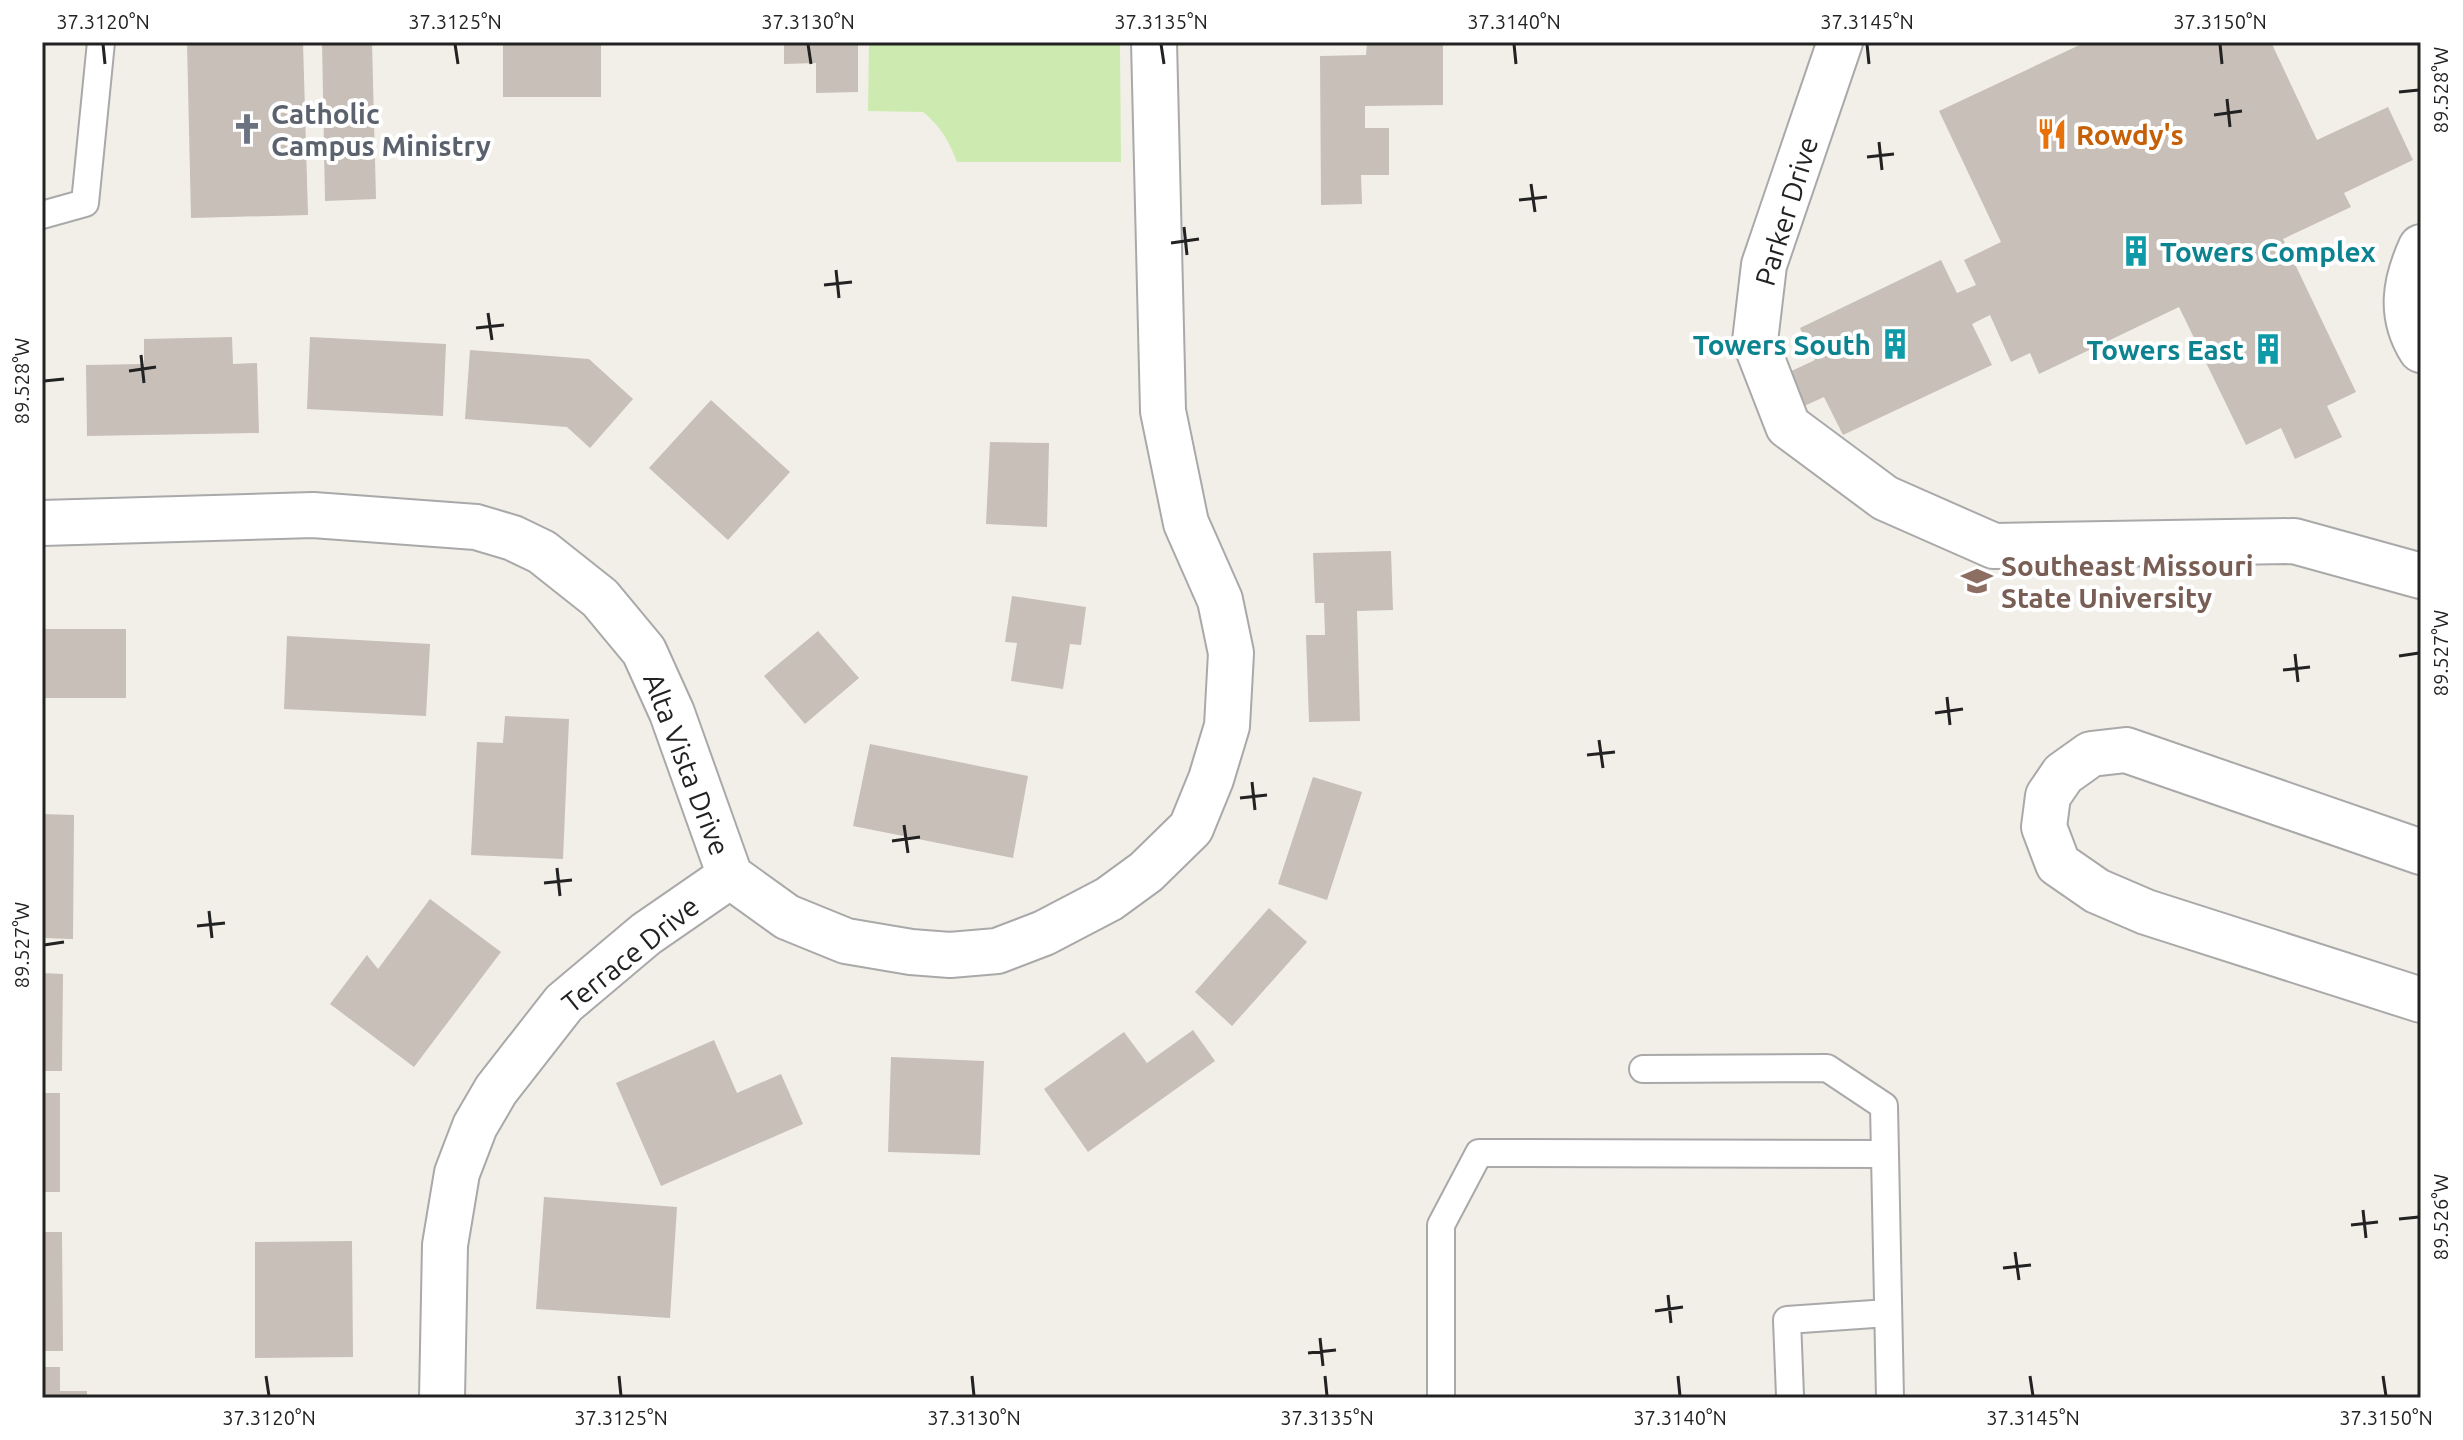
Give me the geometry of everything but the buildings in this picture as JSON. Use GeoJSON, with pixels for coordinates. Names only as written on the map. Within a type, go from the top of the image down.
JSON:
{"type":"FeatureCollection","features":[{"type":"Feature","properties":{"kind":"street","name":"Alta Vista Drive"},"geometry":{"type":"LineString","coordinates":[[42,523],[313,515],[476,527],[513,538],[542,552],[600,598],[644,651],[672,713],[730,876],[787,917],[846,941],[937,954],[997,951],[1044,933],[1109,899],[1146,872],[1191,828],[1211,779],[1227,726],[1231,653],[1220,600],[1186,523],[1163,411],[1154,42]]}},
{"type":"Feature","properties":{"kind":"street","name":"Parker Drive"},"geometry":{"type":"LineString","coordinates":[[1840,42],[1764,265],[1755,341],[1788,426],[1885,498],[1994,546],[2294,541],[2421,576]]}},
{"type":"Feature","properties":{"kind":"street"},"geometry":{"type":"LineString","coordinates":[[2421,247],[2408,275],[2406,307],[2413,338],[2421,350]]}},
{"type":"Feature","properties":{"kind":"street"},"geometry":{"type":"LineString","coordinates":[[2421,852],[2126,750],[2091,754],[2063,774],[2048,796],[2044,827],[2058,864],[2097,891],[2146,912],[2421,1000]]}},
{"type":"Feature","properties":{"kind":"street","name":"Terrace Drive"},"geometry":{"type":"LineString","coordinates":[[442,1398],[445,1245],[457,1173],[475,1126],[496,1090],[564,1003],[646,934],[730,876]]}},
{"type":"Feature","properties":{"kind":"lane"},"geometry":{"type":"LineString","coordinates":[[42,215],[85,203],[101,42]]}},
{"type":"Feature","properties":{"kind":"lane"},"geometry":{"type":"LineString","coordinates":[[1643,1069],[1827,1068],[1884,1106],[1890,1398]]}},
{"type":"Feature","properties":{"kind":"lane"},"geometry":{"type":"LineString","coordinates":[[1441,1398],[1441,1225],[1479,1153],[1885,1154]]}},
{"type":"Feature","properties":{"kind":"lane"},"geometry":{"type":"LineString","coordinates":[[1790,1396],[1787,1320],[1888,1313]]}},
{"type":"Feature","properties":{"kind":"green space"},"geometry":{"type":"Polygon","coordinates":[[[869,42],[1120,42],[1121,162],[957,162],[944,135],[923,112],[868,111],[869,42]]]}},
{"type":"Feature","properties":{"kind":"place","name":"Catholic Campus Ministry"},"geometry":{"type":"Point","coordinates":[247,129]}},
{"type":"Feature","properties":{"kind":"place","name":"Rowdy's"},"geometry":{"type":"Point","coordinates":[2052,134]}},
{"type":"Feature","properties":{"kind":"place","name":"Towers Complex"},"geometry":{"type":"Point","coordinates":[2136,251]}},
{"type":"Feature","properties":{"kind":"place","name":"Towers South"},"geometry":{"type":"Point","coordinates":[1895,344]}},
{"type":"Feature","properties":{"kind":"place","name":"Towers East"},"geometry":{"type":"Point","coordinates":[2268,349]}},
{"type":"Feature","properties":{"kind":"place","name":"Southeast Missouri State University"},"geometry":{"type":"Point","coordinates":[1977,581]}}]}
